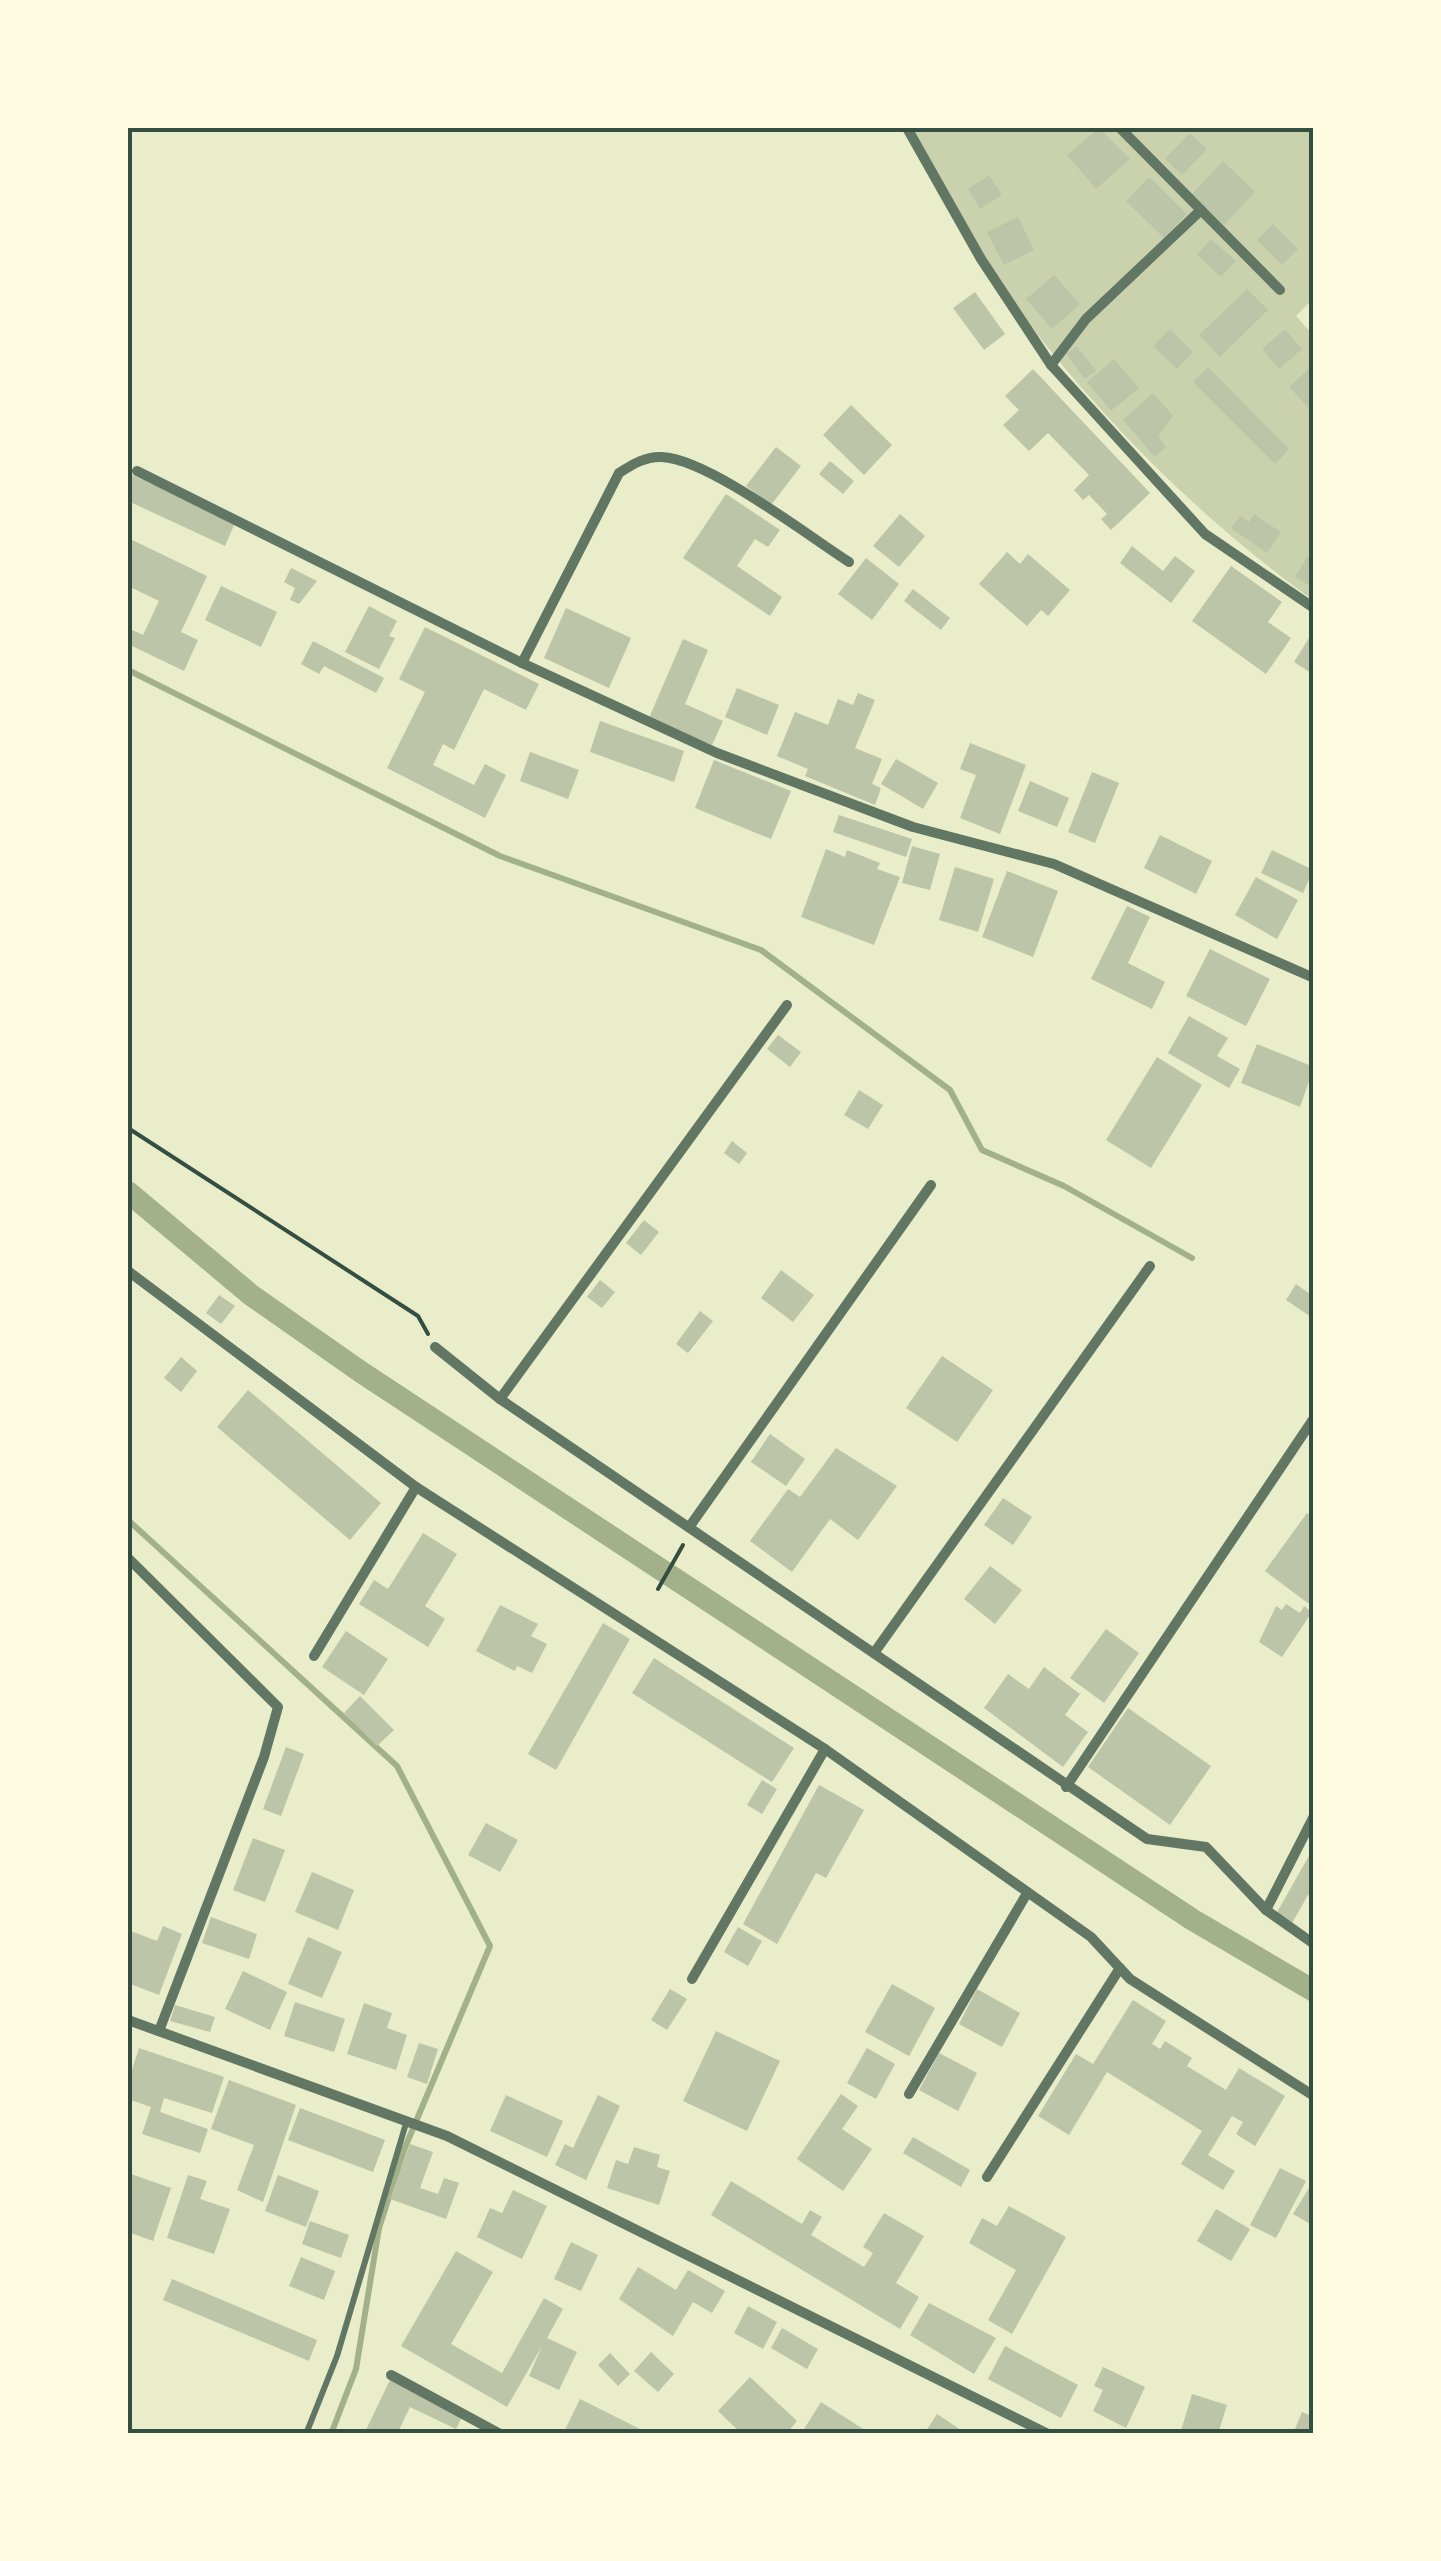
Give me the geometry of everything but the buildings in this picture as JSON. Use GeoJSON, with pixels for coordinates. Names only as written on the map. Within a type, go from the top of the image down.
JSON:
{"type":"FeatureCollection","features":[{"type":"Feature","properties":{"kind":"street"},"geometry":{"type":"LineString","coordinates":[[907,128],[981,260],[1051,365],[1205,534],[1314,608]]}},
{"type":"Feature","properties":{"kind":"street"},"geometry":{"type":"LineString","coordinates":[[1120,128],[1280,290]]}},
{"type":"Feature","properties":{"kind":"street"},"geometry":{"type":"LineString","coordinates":[[1051,365],[1086,319],[1201,210]]}},
{"type":"Feature","properties":{"kind":"street"},"geometry":{"type":"LineString","coordinates":[[522,663],[620,472],[640,460],[663,456],[709,472],[850,562]]}},
{"type":"Feature","properties":{"kind":"street"},"geometry":{"type":"LineString","coordinates":[[137,470],[522,663],[718,753],[913,827],[1054,864],[1314,978]]}},
{"type":"Feature","properties":{"kind":"street"},"geometry":{"type":"LineString","coordinates":[[500,1399],[787,1005]]}},
{"type":"Feature","properties":{"kind":"street"},"geometry":{"type":"LineString","coordinates":[[690,1526],[931,1185]]}},
{"type":"Feature","properties":{"kind":"street"},"geometry":{"type":"LineString","coordinates":[[874,1652],[1150,1266]]}},
{"type":"Feature","properties":{"kind":"street"},"geometry":{"type":"LineString","coordinates":[[128,1272],[416,1487],[825,1749],[1026,1895],[1091,1936],[1130,1980],[1314,2096]]}},
{"type":"Feature","properties":{"kind":"street"},"geometry":{"type":"LineString","coordinates":[[435,1347],[500,1399],[1146,1839],[1206,1846],[1266,1910],[1314,1944]]}},
{"type":"Feature","properties":{"kind":"street"},"geometry":{"type":"LineString","coordinates":[[1066,1786],[1314,1418]]}},
{"type":"Feature","properties":{"kind":"street"},"geometry":{"type":"LineString","coordinates":[[314,1656],[416,1487]]}},
{"type":"Feature","properties":{"kind":"street"},"geometry":{"type":"LineString","coordinates":[[128,1558],[278,1707],[264,1756],[159,2031]]}},
{"type":"Feature","properties":{"kind":"street"},"geometry":{"type":"LineString","coordinates":[[692,1979],[825,1749]]}},
{"type":"Feature","properties":{"kind":"street"},"geometry":{"type":"LineString","coordinates":[[1266,1910],[1314,1816]]}},
{"type":"Feature","properties":{"kind":"street"},"geometry":{"type":"LineString","coordinates":[[909,2094],[1026,1895]]}},
{"type":"Feature","properties":{"kind":"street"},"geometry":{"type":"LineString","coordinates":[[987,2177],[1120,1968]]}},
{"type":"Feature","properties":{"kind":"street"},"geometry":{"type":"LineString","coordinates":[[128,2020],[447,2136],[1048,2434]]}},
{"type":"Feature","properties":{"kind":"street"},"geometry":{"type":"LineString","coordinates":[[390,2375],[500,2434]]}},
{"type":"Feature","properties":{"kind":"lane"},"geometry":{"type":"LineString","coordinates":[[306,2434],[337,2356],[408,2119]]}},
{"type":"Feature","properties":{"kind":"path"},"geometry":{"type":"LineString","coordinates":[[128,1128],[418,1316],[435,1347]]}},
{"type":"Feature","properties":{"kind":"path"},"geometry":{"type":"LineString","coordinates":[[658,1588],[680,1552]]}},
{"type":"Feature","properties":{"kind":"green space"},"geometry":{"type":"Polygon","coordinates":[[[908,128],[1313,128],[1313,299],[1296,316],[1313,335],[1313,600],[1220,527],[1094,402],[983,261],[908,128]]]}},
{"type":"Feature","properties":{"kind":"waterway"},"geometry":{"type":"LineString","coordinates":[[128,670],[500,856],[761,950],[950,1090],[982,1150],[1064,1186],[1192,1258]]}},
{"type":"Feature","properties":{"kind":"waterway"},"geometry":{"type":"LineString","coordinates":[[128,1192],[251,1295],[361,1372],[1193,1920],[1314,1991]]}},
{"type":"Feature","properties":{"kind":"waterway"},"geometry":{"type":"LineString","coordinates":[[128,1520],[397,1766],[490,1946],[404,2150],[379,2228],[356,2369],[331,2434]]}}]}
